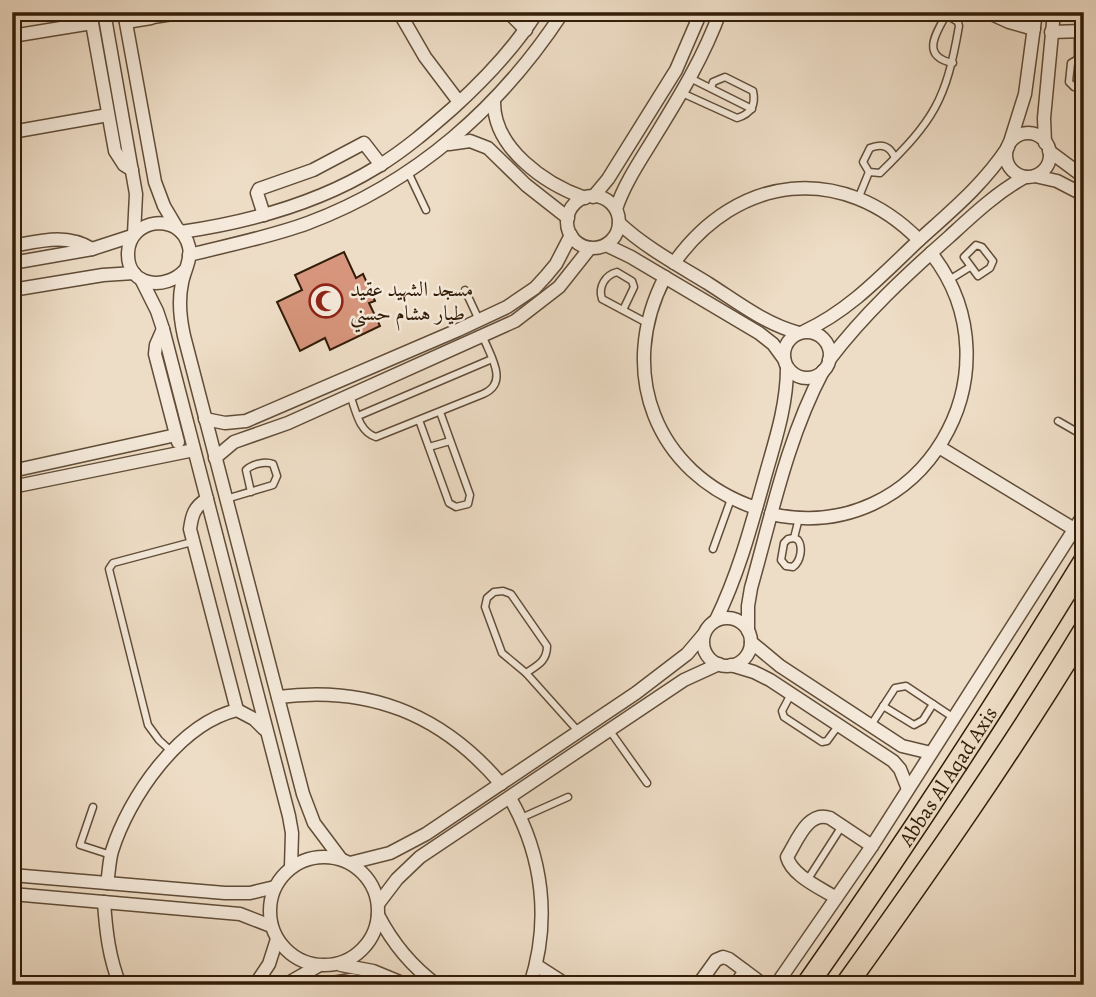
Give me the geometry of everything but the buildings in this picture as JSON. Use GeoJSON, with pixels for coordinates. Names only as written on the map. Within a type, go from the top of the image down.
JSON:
{"type":"FeatureCollection","features":[{"type":"Feature","properties":{"kind":"main road","name":"Abbas Al Aqad Axis"},"geometry":{"type":"LineString","coordinates":[[807,985],[881,879],[1025,659],[1084,562]]}},
{"type":"Feature","properties":{"kind":"main road","name":"Abbas Al Aqad Axis"},"geometry":{"type":"LineString","coordinates":[[846,985],[910,895],[1084,631]]}},
{"type":"Feature","properties":{"kind":"main road"},"geometry":{"type":"LineString","coordinates":[[1025,659],[1041,671],[1060,671]]}},
{"type":"Feature","properties":{"kind":"main road"},"geometry":{"type":"LineString","coordinates":[[1003,692],[1012,687],[1022,687],[1031,692],[1036,706]]}},
{"type":"Feature","properties":{"kind":"street"},"geometry":{"type":"LineString","coordinates":[[104,12],[136,194],[133,235],[127,251],[130,266],[157,311],[163,329],[292,833],[291,867]]}},
{"type":"Feature","properties":{"kind":"street"},"geometry":{"type":"LineString","coordinates":[[185,12],[125,17],[155,182],[164,206],[186,239],[190,255],[180,293],[180,320],[215,458],[308,809],[321,836],[368,880],[390,937],[405,957],[438,985]]}},
{"type":"Feature","properties":{"kind":"street"},"geometry":{"type":"LineString","coordinates":[[399,12],[425,57],[459,102]]}},
{"type":"Feature","properties":{"kind":"street"},"geometry":{"type":"LineString","coordinates":[[508,12],[527,30]]}},
{"type":"Feature","properties":{"kind":"street"},"geometry":{"type":"LineString","coordinates":[[12,263],[92,249],[133,235],[148,224],[158,222],[179,230],[229,224],[313,200],[381,165],[416,139],[487,77],[527,30],[537,12]]}},
{"type":"Feature","properties":{"kind":"street"},"geometry":{"type":"LineString","coordinates":[[190,255],[308,223],[366,196],[408,172],[443,148],[494,101],[535,53],[563,12]]}},
{"type":"Feature","properties":{"kind":"street"},"geometry":{"type":"LineString","coordinates":[[205,419],[225,423],[246,421],[479,321],[518,301],[535,288],[556,264],[570,235],[568,218],[575,204],[589,197],[608,179],[676,71],[701,12]]}},
{"type":"Feature","properties":{"kind":"street"},"geometry":{"type":"LineString","coordinates":[[570,235],[579,244],[590,248],[606,245],[616,236],[619,223],[616,209],[624,187],[682,93],[709,41],[720,12]]}},
{"type":"Feature","properties":{"kind":"street"},"geometry":{"type":"LineString","coordinates":[[987,12],[1034,29]]}},
{"type":"Feature","properties":{"kind":"street"},"geometry":{"type":"LineString","coordinates":[[1037,12],[1025,94],[1009,145],[1008,164],[1015,173],[1057,181],[1084,195]]}},
{"type":"Feature","properties":{"kind":"street"},"geometry":{"type":"LineString","coordinates":[[606,245],[631,257],[766,338],[786,363],[802,377],[813,377],[826,366],[865,316],[931,253],[995,196],[1045,169],[1047,147],[1044,118],[1054,12]]}},
{"type":"Feature","properties":{"kind":"street"},"geometry":{"type":"LineString","coordinates":[[12,36],[91,17],[115,151],[124,165],[132,170]]}},
{"type":"Feature","properties":{"kind":"street"},"geometry":{"type":"LineString","coordinates":[[1052,32],[1081,32]]}},
{"type":"Feature","properties":{"kind":"street"},"geometry":{"type":"LineString","coordinates":[[494,101],[498,126],[517,152],[547,180],[589,197],[607,200],[616,209]]}},
{"type":"Feature","properties":{"kind":"street"},"geometry":{"type":"LineString","coordinates":[[12,132],[108,115]]}},
{"type":"Feature","properties":{"kind":"street"},"geometry":{"type":"LineString","coordinates":[[407,985],[373,971],[337,964],[308,964],[290,954],[277,939],[269,913],[275,887],[291,867],[306,859],[323,856],[345,861],[380,856],[408,845],[578,732],[687,654],[716,620],[740,566],[783,412],[788,340],[854,302],[982,182],[1015,138],[1028,133],[1041,138],[1047,147],[1084,177]]}},
{"type":"Feature","properties":{"kind":"street"},"geometry":{"type":"LineString","coordinates":[[443,148],[463,141],[483,145],[526,185],[568,218]]}},
{"type":"Feature","properties":{"kind":"street"},"geometry":{"type":"LineString","coordinates":[[264,215],[257,193],[259,189],[313,170],[363,143],[381,165]]}},
{"type":"Feature","properties":{"kind":"street"},"geometry":{"type":"LineString","coordinates":[[674,262],[702,228],[752,198],[770,192],[811,189],[831,191],[859,199],[888,213],[919,240]]}},
{"type":"Feature","properties":{"kind":"street"},"geometry":{"type":"LineString","coordinates":[[337,964],[361,951],[370,941],[378,909],[397,879],[420,857],[684,680],[743,659],[747,654],[750,636],[749,597],[771,514],[799,420],[830,353],[824,339],[819,335],[774,324],[640,241],[619,223]]}},
{"type":"Feature","properties":{"kind":"street"},"geometry":{"type":"LineString","coordinates":[[12,246],[64,239],[79,242],[92,249]]}},
{"type":"Feature","properties":{"kind":"street"},"geometry":{"type":"LineString","coordinates":[[215,458],[234,442],[278,427],[515,321],[547,298],[570,275],[590,248]]}},
{"type":"Feature","properties":{"kind":"street"},"geometry":{"type":"LineString","coordinates":[[771,514],[799,518],[832,516],[864,507],[881,500],[912,478],[939,447],[958,409],[967,361],[965,327],[958,303],[948,280],[931,253]]}},
{"type":"Feature","properties":{"kind":"street"},"geometry":{"type":"LineString","coordinates":[[12,290],[103,275],[137,276],[160,284],[178,277],[185,270]]}},
{"type":"Feature","properties":{"kind":"street"},"geometry":{"type":"LineString","coordinates":[[665,277],[654,299],[647,323],[643,368],[656,421],[687,467],[731,499],[757,508]]}},
{"type":"Feature","properties":{"kind":"street"},"geometry":{"type":"LineString","coordinates":[[163,329],[155,355],[180,453]]}},
{"type":"Feature","properties":{"kind":"street"},"geometry":{"type":"LineString","coordinates":[[12,471],[176,435]]}},
{"type":"Feature","properties":{"kind":"street"},"geometry":{"type":"LineString","coordinates":[[939,447],[1074,529]]}},
{"type":"Feature","properties":{"kind":"street"},"geometry":{"type":"LineString","coordinates":[[12,488],[194,450]]}},
{"type":"Feature","properties":{"kind":"street"},"geometry":{"type":"LineString","coordinates":[[207,499],[197,505],[190,529],[237,710]]}},
{"type":"Feature","properties":{"kind":"street"},"geometry":{"type":"LineString","coordinates":[[776,985],[872,846],[1084,514]]}},
{"type":"Feature","properties":{"kind":"street"},"geometry":{"type":"LineString","coordinates":[[716,620],[731,618],[744,625],[769,659],[902,746],[931,754]]}},
{"type":"Feature","properties":{"kind":"street"},"geometry":{"type":"LineString","coordinates":[[704,634],[703,644],[707,654],[725,665],[754,672],[893,761],[900,769],[908,789]]}},
{"type":"Feature","properties":{"kind":"street"},"geometry":{"type":"LineString","coordinates":[[278,696],[335,694],[368,699],[401,709],[446,732],[484,765],[501,784]]}},
{"type":"Feature","properties":{"kind":"street"},"geometry":{"type":"LineString","coordinates":[[107,883],[111,855],[129,813],[150,777],[172,752],[198,729],[226,713],[237,710],[254,719],[268,733]]}},
{"type":"Feature","properties":{"kind":"street"},"geometry":{"type":"LineString","coordinates":[[510,798],[521,818],[536,862],[541,896],[541,928],[536,965],[530,985]]}},
{"type":"Feature","properties":{"kind":"street"},"geometry":{"type":"LineString","coordinates":[[836,898],[795,871],[788,862],[787,857],[811,820],[817,817],[830,818],[872,846]]}},
{"type":"Feature","properties":{"kind":"street"},"geometry":{"type":"LineString","coordinates":[[12,875],[238,894],[275,887]]}},
{"type":"Feature","properties":{"kind":"street"},"geometry":{"type":"LineString","coordinates":[[12,894],[240,914],[271,926]]}},
{"type":"Feature","properties":{"kind":"street"},"geometry":{"type":"LineString","coordinates":[[104,902],[106,932],[120,985]]}},
{"type":"Feature","properties":{"kind":"street"},"geometry":{"type":"LineString","coordinates":[[255,985],[268,964],[277,939]]}},
{"type":"Feature","properties":{"kind":"street"},"geometry":{"type":"LineString","coordinates":[[698,985],[716,960],[723,957],[764,985]]}},
{"type":"Feature","properties":{"kind":"street"},"geometry":{"type":"LineString","coordinates":[[536,965],[567,985]]}},
{"type":"Feature","properties":{"kind":"street"},"geometry":{"type":"LineString","coordinates":[[285,985],[318,966]]}},
{"type":"Feature","properties":{"kind":"street"},"geometry":{"type":"LineString","coordinates":[[735,985],[745,971]]}},
{"type":"Feature","properties":{"kind":"street"},"geometry":{"type":"LineString","coordinates":[[321,985],[351,980],[380,985]]}},
{"type":"Feature","properties":{"kind":"lane"},"geometry":{"type":"LineString","coordinates":[[869,172],[880,173],[923,129],[934,112],[953,63],[959,26],[956,15],[945,18],[932,44],[935,54],[943,61],[953,63]]}},
{"type":"Feature","properties":{"kind":"lane"},"geometry":{"type":"LineString","coordinates":[[1081,32],[1081,60],[1069,66],[1069,82],[1074,87],[1084,86]]}},
{"type":"Feature","properties":{"kind":"lane"},"geometry":{"type":"LineString","coordinates":[[682,93],[737,118],[746,116],[752,109],[755,100],[753,91],[725,77],[713,82],[711,88]]}},
{"type":"Feature","properties":{"kind":"lane"},"geometry":{"type":"LineString","coordinates":[[690,78],[752,109]]}},
{"type":"Feature","properties":{"kind":"lane"},"geometry":{"type":"LineString","coordinates":[[869,172],[863,162],[870,148],[885,146],[895,158]]}},
{"type":"Feature","properties":{"kind":"lane"},"geometry":{"type":"LineString","coordinates":[[408,172],[426,210]]}},
{"type":"Feature","properties":{"kind":"lane"},"geometry":{"type":"LineString","coordinates":[[859,199],[869,172]]}},
{"type":"Feature","properties":{"kind":"lane"},"geometry":{"type":"LineString","coordinates":[[976,245],[982,247],[993,261],[990,268],[978,276],[970,267],[964,257],[976,245]]}},
{"type":"Feature","properties":{"kind":"lane"},"geometry":{"type":"LineString","coordinates":[[948,280],[970,267]]}},
{"type":"Feature","properties":{"kind":"lane"},"geometry":{"type":"LineString","coordinates":[[623,310],[634,287],[632,281],[617,272],[607,276],[600,294],[602,299],[647,323]]}},
{"type":"Feature","properties":{"kind":"lane"},"geometry":{"type":"LineString","coordinates":[[465,290],[479,321]]}},
{"type":"Feature","properties":{"kind":"lane"},"geometry":{"type":"LineString","coordinates":[[350,395],[363,429],[368,435],[376,437],[491,390],[497,383],[498,373],[483,337]]}},
{"type":"Feature","properties":{"kind":"lane"},"geometry":{"type":"LineString","coordinates":[[358,416],[492,359]]}},
{"type":"Feature","properties":{"kind":"lane"},"geometry":{"type":"LineString","coordinates":[[419,420],[449,503],[456,507],[468,504],[470,495],[440,412]]}},
{"type":"Feature","properties":{"kind":"lane"},"geometry":{"type":"LineString","coordinates":[[1058,421],[1084,436]]}},
{"type":"Feature","properties":{"kind":"lane"},"geometry":{"type":"LineString","coordinates":[[429,447],[450,441]]}},
{"type":"Feature","properties":{"kind":"lane"},"geometry":{"type":"LineString","coordinates":[[226,499],[251,492],[273,485],[277,476],[273,464],[264,463],[246,470],[251,492]]}},
{"type":"Feature","properties":{"kind":"lane"},"geometry":{"type":"LineString","coordinates":[[713,549],[731,499]]}},
{"type":"Feature","properties":{"kind":"lane"},"geometry":{"type":"LineString","coordinates":[[794,538],[799,518]]}},
{"type":"Feature","properties":{"kind":"lane"},"geometry":{"type":"LineString","coordinates":[[794,538],[801,546],[799,562],[793,567],[786,566],[781,560],[784,543],[794,538]]}},
{"type":"Feature","properties":{"kind":"lane"},"geometry":{"type":"LineString","coordinates":[[172,752],[148,725],[109,569],[113,563],[192,542]]}},
{"type":"Feature","properties":{"kind":"lane"},"geometry":{"type":"LineString","coordinates":[[526,673],[543,662],[547,646],[511,594],[494,592],[487,598],[485,607],[502,653],[526,673],[578,732]]}},
{"type":"Feature","properties":{"kind":"lane"},"geometry":{"type":"LineString","coordinates":[[870,725],[895,688],[900,685],[906,686],[954,718]]}},
{"type":"Feature","properties":{"kind":"lane"},"geometry":{"type":"LineString","coordinates":[[791,694],[783,707],[782,715],[818,740],[827,741],[839,725]]}},
{"type":"Feature","properties":{"kind":"lane"},"geometry":{"type":"LineString","coordinates":[[883,706],[914,725],[923,720],[933,704]]}},
{"type":"Feature","properties":{"kind":"lane"},"geometry":{"type":"LineString","coordinates":[[609,730],[647,783]]}},
{"type":"Feature","properties":{"kind":"lane"},"geometry":{"type":"LineString","coordinates":[[521,818],[568,797]]}},
{"type":"Feature","properties":{"kind":"lane"},"geometry":{"type":"LineString","coordinates":[[93,807],[80,845],[111,855]]}},
{"type":"Feature","properties":{"kind":"lane"},"geometry":{"type":"LineString","coordinates":[[808,879],[842,826]]}},
{"type":"Feature","properties":{"kind":"place","name":"مسجد الشهيد عقيد طيار هشام حسني"},"geometry":{"type":"Point","coordinates":[326,301]}}]}
